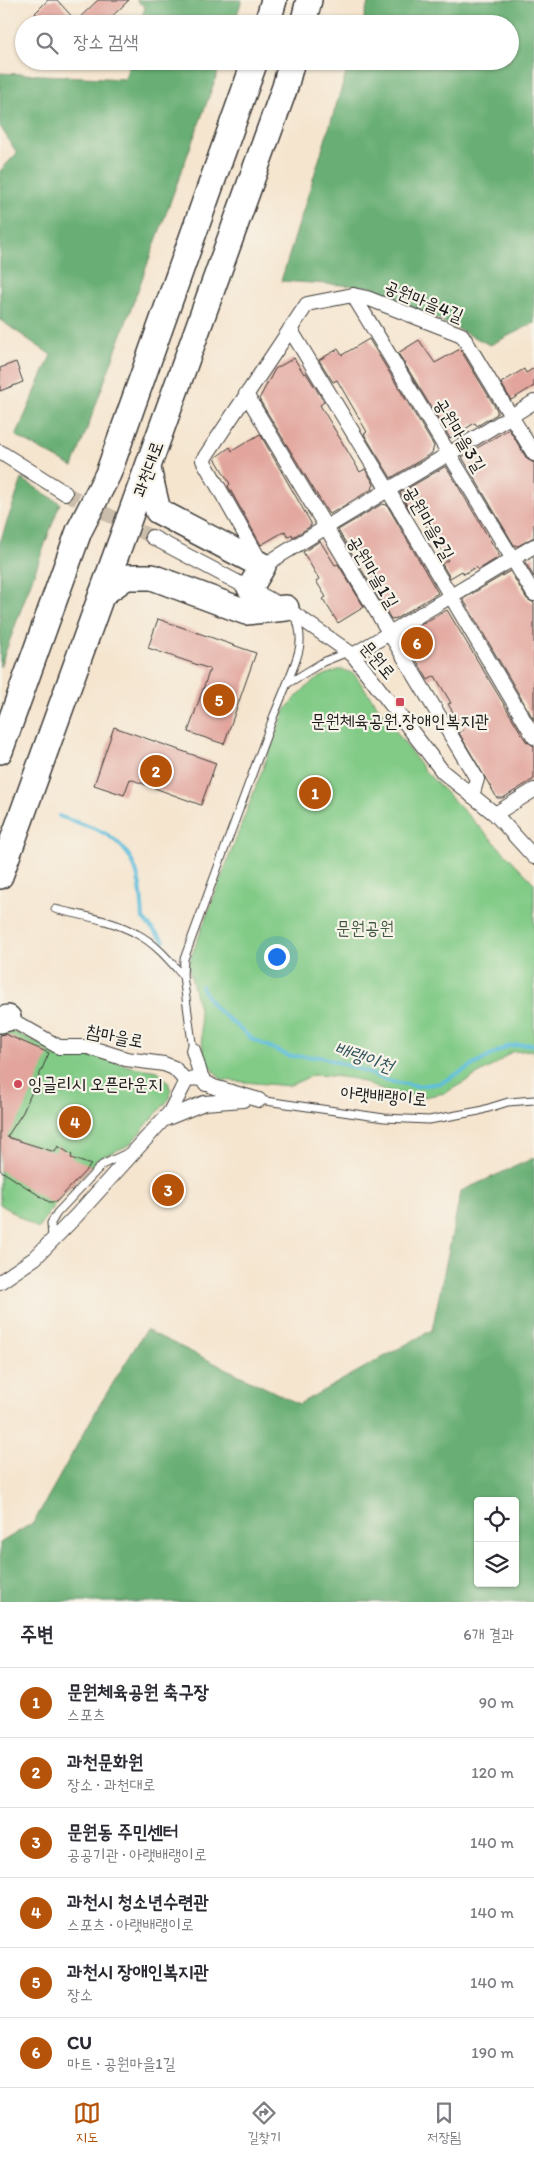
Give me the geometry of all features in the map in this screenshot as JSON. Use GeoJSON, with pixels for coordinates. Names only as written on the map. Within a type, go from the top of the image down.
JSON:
{"type":"FeatureCollection","features":[{"type":"Feature","properties":{"kind":"highway"},"geometry":{"type":"LineString","coordinates":[[270,15],[274,0]]}},
{"type":"Feature","properties":{"kind":"highway"},"geometry":{"type":"LineString","coordinates":[[305,15],[309,0]]}},
{"type":"Feature","properties":{"kind":"highway","name":"과천대로"},"geometry":{"type":"LineString","coordinates":[[0,751],[79,531],[108,474],[252,70]]}},
{"type":"Feature","properties":{"kind":"highway","name":"과천대로"},"geometry":{"type":"LineString","coordinates":[[0,876],[148,469],[290,70]]}},
{"type":"Feature","properties":{"kind":"highway"},"geometry":{"type":"LineString","coordinates":[[148,469],[158,511],[263,566],[250,588]]}},
{"type":"Feature","properties":{"kind":"highway"},"geometry":{"type":"LineString","coordinates":[[102,594],[126,578],[152,577],[246,612],[291,612]]}},
{"type":"Feature","properties":{"kind":"street"},"geometry":{"type":"LineString","coordinates":[[353,295],[307,304],[203,460],[263,566],[324,527],[534,402]]}},
{"type":"Feature","properties":{"kind":"street","name":"공원마을4길"},"geometry":{"type":"LineString","coordinates":[[353,295],[367,298],[462,335],[534,454]]}},
{"type":"Feature","properties":{"kind":"street","name":"공원마을3길"},"geometry":{"type":"LineString","coordinates":[[353,295],[534,594]]}},
{"type":"Feature","properties":{"kind":"street","name":"공원마을2길"},"geometry":{"type":"LineString","coordinates":[[290,329],[534,737]]}},
{"type":"Feature","properties":{"kind":"street","name":"공원마을1길"},"geometry":{"type":"LineString","coordinates":[[246,394],[324,527],[477,779],[472,796]]}},
{"type":"Feature","properties":{"kind":"street"},"geometry":{"type":"LineString","coordinates":[[0,452],[66,493]]}},
{"type":"Feature","properties":{"kind":"street","name":"문원로"},"geometry":{"type":"LineString","coordinates":[[152,537],[250,588],[291,612],[351,654],[443,772],[495,814],[534,857]]}},
{"type":"Feature","properties":{"kind":"street"},"geometry":{"type":"LineString","coordinates":[[351,654],[534,546]]}},
{"type":"Feature","properties":{"kind":"street"},"geometry":{"type":"LineString","coordinates":[[495,814],[534,790]]}},
{"type":"Feature","properties":{"kind":"street","name":"참마을로"},"geometry":{"type":"LineString","coordinates":[[4,1019],[59,1048],[88,1047],[126,1059],[164,1064],[174,1068],[185,1084]]}},
{"type":"Feature","properties":{"kind":"street"},"geometry":{"type":"LineString","coordinates":[[194,1050],[208,1095],[199,1105]]}},
{"type":"Feature","properties":{"kind":"street"},"geometry":{"type":"LineString","coordinates":[[0,1282],[35,1258],[162,1120],[185,1084],[194,1050]]}},
{"type":"Feature","properties":{"kind":"street"},"geometry":{"type":"LineString","coordinates":[[185,1084],[196,1078],[205,1083],[259,1100]]}},
{"type":"Feature","properties":{"kind":"street"},"geometry":{"type":"LineString","coordinates":[[185,1084],[186,1103],[199,1105]]}},
{"type":"Feature","properties":{"kind":"street"},"geometry":{"type":"LineString","coordinates":[[162,1120],[199,1105],[225,1100],[259,1100]]}},
{"type":"Feature","properties":{"kind":"lane"},"geometry":{"type":"LineString","coordinates":[[194,1050],[183,976],[184,959],[300,651],[302,633],[291,612]]}},
{"type":"Feature","properties":{"kind":"lane"},"geometry":{"type":"LineString","coordinates":[[287,684],[323,662],[351,654]]}},
{"type":"Feature","properties":{"kind":"lane"},"geometry":{"type":"LineString","coordinates":[[55,909],[116,924],[139,934],[164,955],[183,976]]}},
{"type":"Feature","properties":{"kind":"lane","name":"아랫배랭이로"},"geometry":{"type":"LineString","coordinates":[[259,1100],[384,1118],[429,1120],[479,1111],[508,1102],[534,1100]]}},
{"type":"Feature","properties":{"kind":"green space"},"geometry":{"type":"Polygon","coordinates":[[[136,0],[242,0],[237,15],[143,15],[145,7],[136,0]]]}},
{"type":"Feature","properties":{"kind":"green space"},"geometry":{"type":"Polygon","coordinates":[[[369,0],[534,0],[534,323],[490,345],[372,287],[281,281],[347,70],[519,70],[519,15],[365,15],[369,0]]]}},
{"type":"Feature","properties":{"kind":"green space"},"geometry":{"type":"Polygon","coordinates":[[[128,70],[219,70],[73,467],[16,436],[51,355],[0,320],[0,171],[17,153],[0,126],[0,73],[125,79],[128,70]]]}},
{"type":"Feature","properties":{"kind":"green space"},"geometry":{"type":"Polygon","coordinates":[[[22,479],[60,503],[0,667],[0,542],[22,479]]]}},
{"type":"Feature","properties":{"kind":"green space","name":"문원공원"},"geometry":{"type":"Polygon","coordinates":[[[342,669],[354,674],[425,771],[534,883],[534,1053],[531,1050],[511,1052],[496,1064],[445,1093],[424,1097],[386,1092],[356,1079],[332,1076],[313,1075],[289,1086],[222,1080],[204,1060],[199,1009],[188,965],[285,710],[310,684],[332,672],[342,669]]]}},
{"type":"Feature","properties":{"kind":"green space"},"geometry":{"type":"Polygon","coordinates":[[[0,1026],[60,1052],[91,1054],[128,1066],[158,1071],[168,1082],[171,1091],[170,1098],[129,1145],[97,1159],[56,1202],[38,1229],[0,1204],[0,1026]]]}},
{"type":"Feature","properties":{"kind":"green space"},"geometry":{"type":"Polygon","coordinates":[[[534,1158],[534,1602],[0,1602],[0,1543],[34,1522],[100,1404],[146,1330],[299,1404],[432,1330],[461,1191],[534,1158]]]}},
{"type":"Feature","properties":{"kind":"building"},"geometry":{"type":"Polygon","coordinates":[[[48,0],[57,0],[71,15],[37,15],[35,13],[48,0]]]}},
{"type":"Feature","properties":{"kind":"building"},"geometry":{"type":"Polygon","coordinates":[[[98,0],[129,0],[113,15],[82,15],[98,0]]]}},
{"type":"Feature","properties":{"kind":"building"},"geometry":{"type":"Polygon","coordinates":[[[369,339],[434,446],[432,453],[391,478],[364,434],[367,432],[337,380],[333,382],[319,360],[338,349],[342,355],[369,339]]]}},
{"type":"Feature","properties":{"kind":"building"},"geometry":{"type":"Polygon","coordinates":[[[419,340],[435,363],[460,349],[497,410],[497,414],[477,426],[475,423],[450,438],[398,353],[419,340]]]}},
{"type":"Feature","properties":{"kind":"building"},"geometry":{"type":"Polygon","coordinates":[[[294,358],[324,402],[320,405],[360,472],[365,469],[374,484],[372,489],[330,514],[259,399],[275,369],[294,358]]]}},
{"type":"Feature","properties":{"kind":"building"},"geometry":{"type":"Polygon","coordinates":[[[16,362],[23,382],[0,391],[0,368],[16,362]]]}},
{"type":"Feature","properties":{"kind":"building"},"geometry":{"type":"Polygon","coordinates":[[[534,368],[534,386],[511,400],[501,383],[524,369],[526,373],[534,368]]]}},
{"type":"Feature","properties":{"kind":"building"},"geometry":{"type":"Polygon","coordinates":[[[509,429],[527,459],[534,463],[534,537],[518,546],[514,545],[462,457],[509,429]]]}},
{"type":"Feature","properties":{"kind":"building"},"geometry":{"type":"Polygon","coordinates":[[[260,434],[311,523],[311,526],[293,537],[292,534],[288,537],[285,531],[261,545],[228,486],[230,484],[215,458],[230,447],[232,451],[260,434]]]}},
{"type":"Feature","properties":{"kind":"building"},"geometry":{"type":"Polygon","coordinates":[[[446,466],[499,555],[499,557],[478,570],[476,567],[464,574],[462,571],[450,578],[442,564],[448,560],[415,508],[410,511],[400,493],[446,466]]]}},
{"type":"Feature","properties":{"kind":"building"},"geometry":{"type":"Polygon","coordinates":[[[382,504],[387,505],[438,593],[397,618],[391,619],[338,530],[382,504]]]}},
{"type":"Feature","properties":{"kind":"building"},"geometry":{"type":"Polygon","coordinates":[[[320,541],[335,565],[338,564],[364,607],[338,623],[323,599],[326,597],[316,581],[319,579],[303,552],[320,541]]]}},
{"type":"Feature","properties":{"kind":"building"},"geometry":{"type":"Polygon","coordinates":[[[534,556],[534,577],[525,562],[534,556]]]}},
{"type":"Feature","properties":{"kind":"building"},"geometry":{"type":"Polygon","coordinates":[[[510,571],[527,599],[534,603],[534,720],[463,599],[510,571]]]}},
{"type":"Feature","properties":{"kind":"building"},"geometry":{"type":"Polygon","coordinates":[[[447,610],[526,741],[534,746],[534,779],[503,798],[497,798],[459,733],[464,730],[448,704],[451,703],[435,676],[428,680],[403,637],[406,633],[447,610]]]}},
{"type":"Feature","properties":{"kind":"building"},"geometry":{"type":"Polygon","coordinates":[[[158,619],[256,653],[224,744],[188,732],[210,669],[148,648],[158,619]]]}},
{"type":"Feature","properties":{"kind":"building"},"geometry":{"type":"Polygon","coordinates":[[[114,727],[216,763],[201,805],[130,779],[124,795],[94,785],[114,727]]]}},
{"type":"Feature","properties":{"kind":"building"},"geometry":{"type":"Polygon","coordinates":[[[5,1034],[49,1053],[23,1112],[7,1137],[55,1152],[58,1146],[72,1155],[71,1158],[91,1165],[56,1202],[49,1202],[0,1170],[0,1035],[5,1034]]]}},
{"type":"Feature","properties":{"kind":"waterway","name":"배랭이천"},"geometry":{"type":"LineString","coordinates":[[59,816],[106,834],[125,851],[132,860],[139,882],[143,919],[164,941]]}},
{"type":"Feature","properties":{"kind":"waterway","name":"배랭이천"},"geometry":{"type":"LineString","coordinates":[[201,986],[213,1006],[252,1039],[289,1056],[321,1057],[359,1069],[388,1081],[418,1086],[441,1083],[508,1046],[534,1045]]}},
{"type":"Feature","properties":{"kind":"tunnel"},"geometry":{"type":"LineString","coordinates":[[65,493],[152,537]]}},
{"type":"Feature","properties":{"kind":"place","name":"CU"},"geometry":{"type":"Point","coordinates":[417,643]}},
{"type":"Feature","properties":{"kind":"place","name":"과천시 장애인복지관"},"geometry":{"type":"Point","coordinates":[219,700]}},
{"type":"Feature","properties":{"kind":"place","name":"문원체육공원.장애인복지관"},"geometry":{"type":"Point","coordinates":[400,702]}},
{"type":"Feature","properties":{"kind":"place","name":"과천문화원"},"geometry":{"type":"Point","coordinates":[156,771]}},
{"type":"Feature","properties":{"kind":"place","name":"문원체육공원 축구장"},"geometry":{"type":"Point","coordinates":[315,793]}},
{"type":"Feature","properties":{"kind":"place","name":"잉글리시 오픈라운지"},"geometry":{"type":"Point","coordinates":[18,1084]}},
{"type":"Feature","properties":{"kind":"place","name":"과천시 청소년수련관"},"geometry":{"type":"Point","coordinates":[75,1122]}},
{"type":"Feature","properties":{"kind":"place","name":"문원동 주민센터"},"geometry":{"type":"Point","coordinates":[168,1190]}}]}
